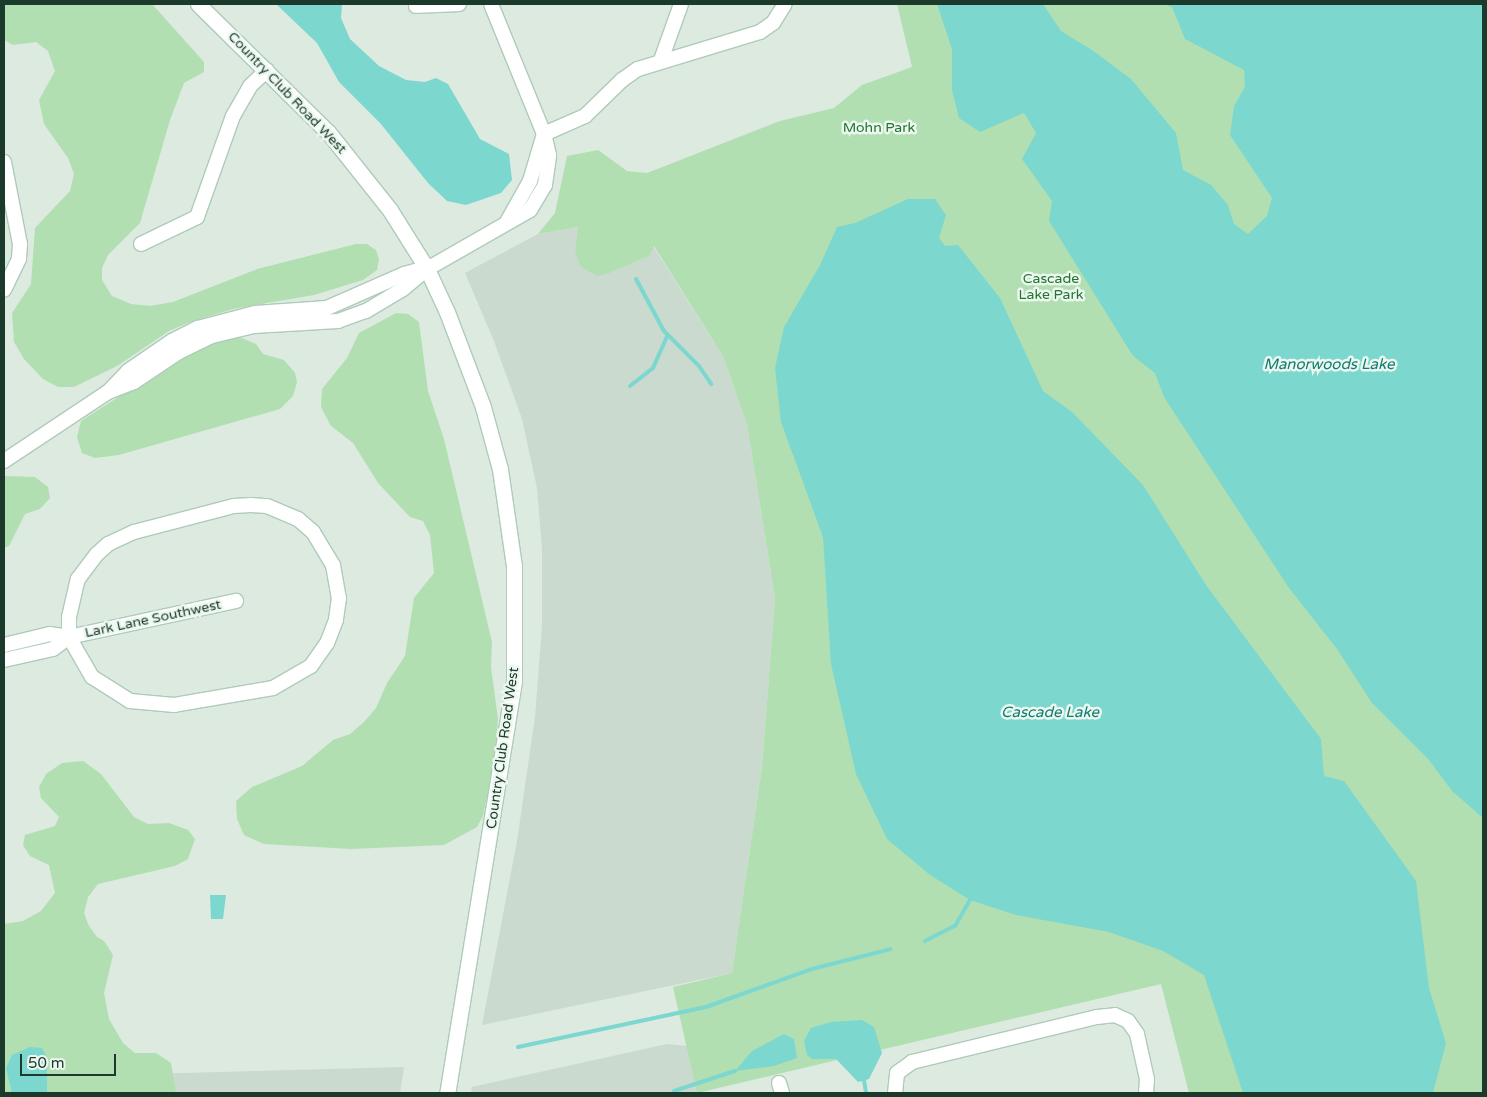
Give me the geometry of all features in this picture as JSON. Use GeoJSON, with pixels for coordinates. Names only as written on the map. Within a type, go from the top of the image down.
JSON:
{"type":"FeatureCollection","features":[{"type":"Feature","properties":{"kind":"main road","name":"Country Club Road West"},"geometry":{"type":"LineString","coordinates":[[198,4],[267,70],[360,170],[390,210],[426,269],[461,344],[492,438],[505,500],[514,566],[516,629],[512,708],[447,1093]]}},
{"type":"Feature","properties":{"kind":"street"},"geometry":{"type":"LineString","coordinates":[[416,6],[459,4]]}},
{"type":"Feature","properties":{"kind":"street"},"geometry":{"type":"LineString","coordinates":[[4,461],[108,392],[128,372],[172,341],[198,328],[255,313],[327,308],[404,274],[426,269],[507,222],[509,213],[530,181],[544,134],[491,4]]}},
{"type":"Feature","properties":{"kind":"street"},"geometry":{"type":"LineString","coordinates":[[661,60],[681,4]]}},
{"type":"Feature","properties":{"kind":"street"},"geometry":{"type":"LineString","coordinates":[[544,134],[585,116],[630,74],[661,60],[760,32],[773,23],[785,4]]}},
{"type":"Feature","properties":{"kind":"street"},"geometry":{"type":"LineString","coordinates":[[141,244],[197,217],[237,108],[250,86],[267,70]]}},
{"type":"Feature","properties":{"kind":"street"},"geometry":{"type":"LineString","coordinates":[[4,162],[20,244],[19,259],[4,290]]}},
{"type":"Feature","properties":{"kind":"street"},"geometry":{"type":"LineString","coordinates":[[234,506],[267,506],[298,519],[325,548],[338,581],[336,620],[320,654],[300,675],[273,688],[174,705],[130,702],[92,677],[69,637],[69,617],[78,579],[108,544],[134,532],[234,506]]}},
{"type":"Feature","properties":{"kind":"street","name":"Lark Lane Southwest"},"geometry":{"type":"LineString","coordinates":[[4,645],[50,634],[69,637],[236,600]]}},
{"type":"Feature","properties":{"kind":"street","name":"Lark Lane Southwest"},"geometry":{"type":"LineString","coordinates":[[4,660],[53,649],[69,637]]}},
{"type":"Feature","properties":{"kind":"street"},"geometry":{"type":"LineString","coordinates":[[895,1093],[897,1073],[912,1062],[1106,1015],[1122,1017],[1134,1028],[1147,1079],[1146,1093]]}},
{"type":"Feature","properties":{"kind":"shaded area"},"geometry":{"type":"Polygon","coordinates":[[[579,227],[575,252],[580,266],[610,273],[649,256],[653,246],[723,356],[747,424],[775,598],[762,767],[732,973],[482,1025],[517,841],[535,717],[542,626],[542,549],[537,488],[522,419],[494,341],[465,273],[538,234],[579,227]]]}},
{"type":"Feature","properties":{"kind":"shaded area"},"geometry":{"type":"Polygon","coordinates":[[[667,1044],[687,1046],[697,1093],[471,1093],[472,1087],[667,1044]]]}},
{"type":"Feature","properties":{"kind":"shaded area"},"geometry":{"type":"Polygon","coordinates":[[[404,1067],[400,1093],[150,1093],[149,1074],[404,1067]]]}},
{"type":"Feature","properties":{"kind":"green space"},"geometry":{"type":"Polygon","coordinates":[[[4,4],[152,4],[204,62],[204,72],[184,83],[170,120],[140,223],[108,255],[102,268],[102,280],[112,296],[131,304],[150,306],[173,302],[257,269],[356,244],[367,244],[376,250],[379,259],[377,270],[363,280],[314,295],[233,309],[190,322],[169,331],[117,366],[74,387],[58,387],[43,379],[24,359],[14,342],[12,313],[31,284],[35,228],[70,191],[74,174],[68,158],[44,124],[39,100],[55,71],[48,51],[36,42],[13,45],[4,40],[4,4]]]}},
{"type":"Feature","properties":{"kind":"green space","name":"Cascade Lake Park"},"geometry":{"type":"Polygon","coordinates":[[[897,4],[1233,4],[1483,690],[1483,1093],[1189,1093],[1161,984],[697,1093],[673,987],[732,973],[762,767],[775,598],[747,424],[723,356],[654,246],[649,256],[610,273],[597,276],[580,266],[575,252],[578,227],[538,234],[555,213],[567,156],[598,150],[627,171],[647,173],[780,121],[834,108],[862,85],[912,67],[897,4]]]}},
{"type":"Feature","properties":{"kind":"green space"},"geometry":{"type":"Polygon","coordinates":[[[396,313],[408,314],[419,322],[428,391],[444,439],[492,642],[491,667],[498,719],[495,758],[483,816],[477,827],[444,845],[351,849],[264,844],[244,835],[237,819],[236,801],[252,787],[302,766],[333,740],[350,734],[364,722],[376,708],[387,683],[405,656],[414,598],[434,573],[430,535],[423,521],[410,517],[378,483],[353,443],[331,426],[321,407],[322,389],[347,358],[359,333],[396,313]]]}},
{"type":"Feature","properties":{"kind":"green space"},"geometry":{"type":"Polygon","coordinates":[[[237,336],[256,344],[263,354],[284,360],[295,373],[297,382],[293,396],[280,409],[119,455],[95,458],[82,453],[77,437],[81,421],[176,360],[209,344],[237,336]]]}},
{"type":"Feature","properties":{"kind":"green space"},"geometry":{"type":"Polygon","coordinates":[[[4,476],[35,477],[48,487],[50,498],[40,509],[25,514],[9,546],[4,548],[4,476]]]}},
{"type":"Feature","properties":{"kind":"green space"},"geometry":{"type":"Polygon","coordinates":[[[83,761],[101,774],[134,817],[148,824],[169,823],[188,830],[195,839],[188,859],[175,866],[98,884],[88,897],[84,913],[89,926],[97,937],[104,941],[113,955],[104,993],[109,1019],[123,1043],[135,1053],[156,1053],[171,1063],[176,1093],[4,1093],[4,924],[23,921],[41,911],[55,893],[49,865],[30,856],[23,845],[25,835],[55,826],[59,817],[41,798],[39,787],[46,774],[62,763],[83,761]]]}},
{"type":"Feature","properties":{"kind":"water"},"geometry":{"type":"Polygon","coordinates":[[[276,4],[342,4],[341,18],[350,39],[379,66],[406,80],[425,82],[436,78],[448,84],[480,139],[509,154],[512,180],[501,193],[466,205],[447,201],[428,183],[381,124],[339,82],[317,43],[276,4]]]}},
{"type":"Feature","properties":{"kind":"water","name":"Manorwoods Lake"},"geometry":{"type":"Polygon","coordinates":[[[937,4],[1043,4],[1061,31],[1092,50],[1131,79],[1176,133],[1183,170],[1211,185],[1228,205],[1234,224],[1248,234],[1267,216],[1272,198],[1230,135],[1234,106],[1245,87],[1244,70],[1185,39],[1172,7],[1164,4],[1483,4],[1483,818],[1452,791],[1429,760],[1372,703],[1337,649],[1289,588],[1164,397],[1155,373],[1133,356],[1049,221],[1052,201],[1022,159],[1036,133],[1024,113],[980,132],[959,118],[952,90],[952,49],[937,4]]]}},
{"type":"Feature","properties":{"kind":"water","name":"Cascade Lake"},"geometry":{"type":"Polygon","coordinates":[[[908,199],[935,199],[946,215],[939,238],[945,246],[958,245],[1000,298],[1043,391],[1072,412],[1143,485],[1206,585],[1321,739],[1324,776],[1344,781],[1416,881],[1429,988],[1446,1043],[1433,1093],[1243,1093],[1204,975],[1163,951],[1109,932],[1016,915],[970,900],[930,875],[887,839],[856,774],[831,664],[823,537],[781,422],[775,368],[784,327],[820,265],[837,227],[855,223],[908,199]]]}},
{"type":"Feature","properties":{"kind":"water"},"geometry":{"type":"Polygon","coordinates":[[[210,895],[226,895],[223,919],[211,919],[210,895]]]}},
{"type":"Feature","properties":{"kind":"water"},"geometry":{"type":"Polygon","coordinates":[[[862,1020],[874,1027],[882,1053],[869,1079],[858,1082],[836,1059],[812,1059],[807,1055],[804,1041],[811,1028],[831,1022],[862,1020]]]}},
{"type":"Feature","properties":{"kind":"water"},"geometry":{"type":"Polygon","coordinates":[[[784,1034],[794,1039],[797,1058],[774,1066],[735,1071],[752,1051],[784,1034]]]}},
{"type":"Feature","properties":{"kind":"water"},"geometry":{"type":"Polygon","coordinates":[[[30,1047],[42,1048],[47,1057],[47,1093],[12,1093],[6,1068],[12,1055],[30,1047]]]}},
{"type":"Feature","properties":{"kind":"waterway"},"geometry":{"type":"LineString","coordinates":[[636,279],[664,331],[699,366],[711,384]]}},
{"type":"Feature","properties":{"kind":"waterway"},"geometry":{"type":"LineString","coordinates":[[630,386],[653,368],[668,335]]}},
{"type":"Feature","properties":{"kind":"waterway"},"geometry":{"type":"LineString","coordinates":[[925,941],[955,926],[970,900]]}},
{"type":"Feature","properties":{"kind":"waterway"},"geometry":{"type":"LineString","coordinates":[[518,1047],[706,1007],[812,969],[891,949]]}},
{"type":"Feature","properties":{"kind":"waterway"},"geometry":{"type":"LineString","coordinates":[[674,1091],[735,1071]]}},
{"type":"Feature","properties":{"kind":"waterway"},"geometry":{"type":"LineString","coordinates":[[864,1080],[866,1093]]}},
{"type":"Feature","properties":{"kind":"park label","name":"Mohn Park"},"geometry":{"type":"Point","coordinates":[879,128]}}]}
